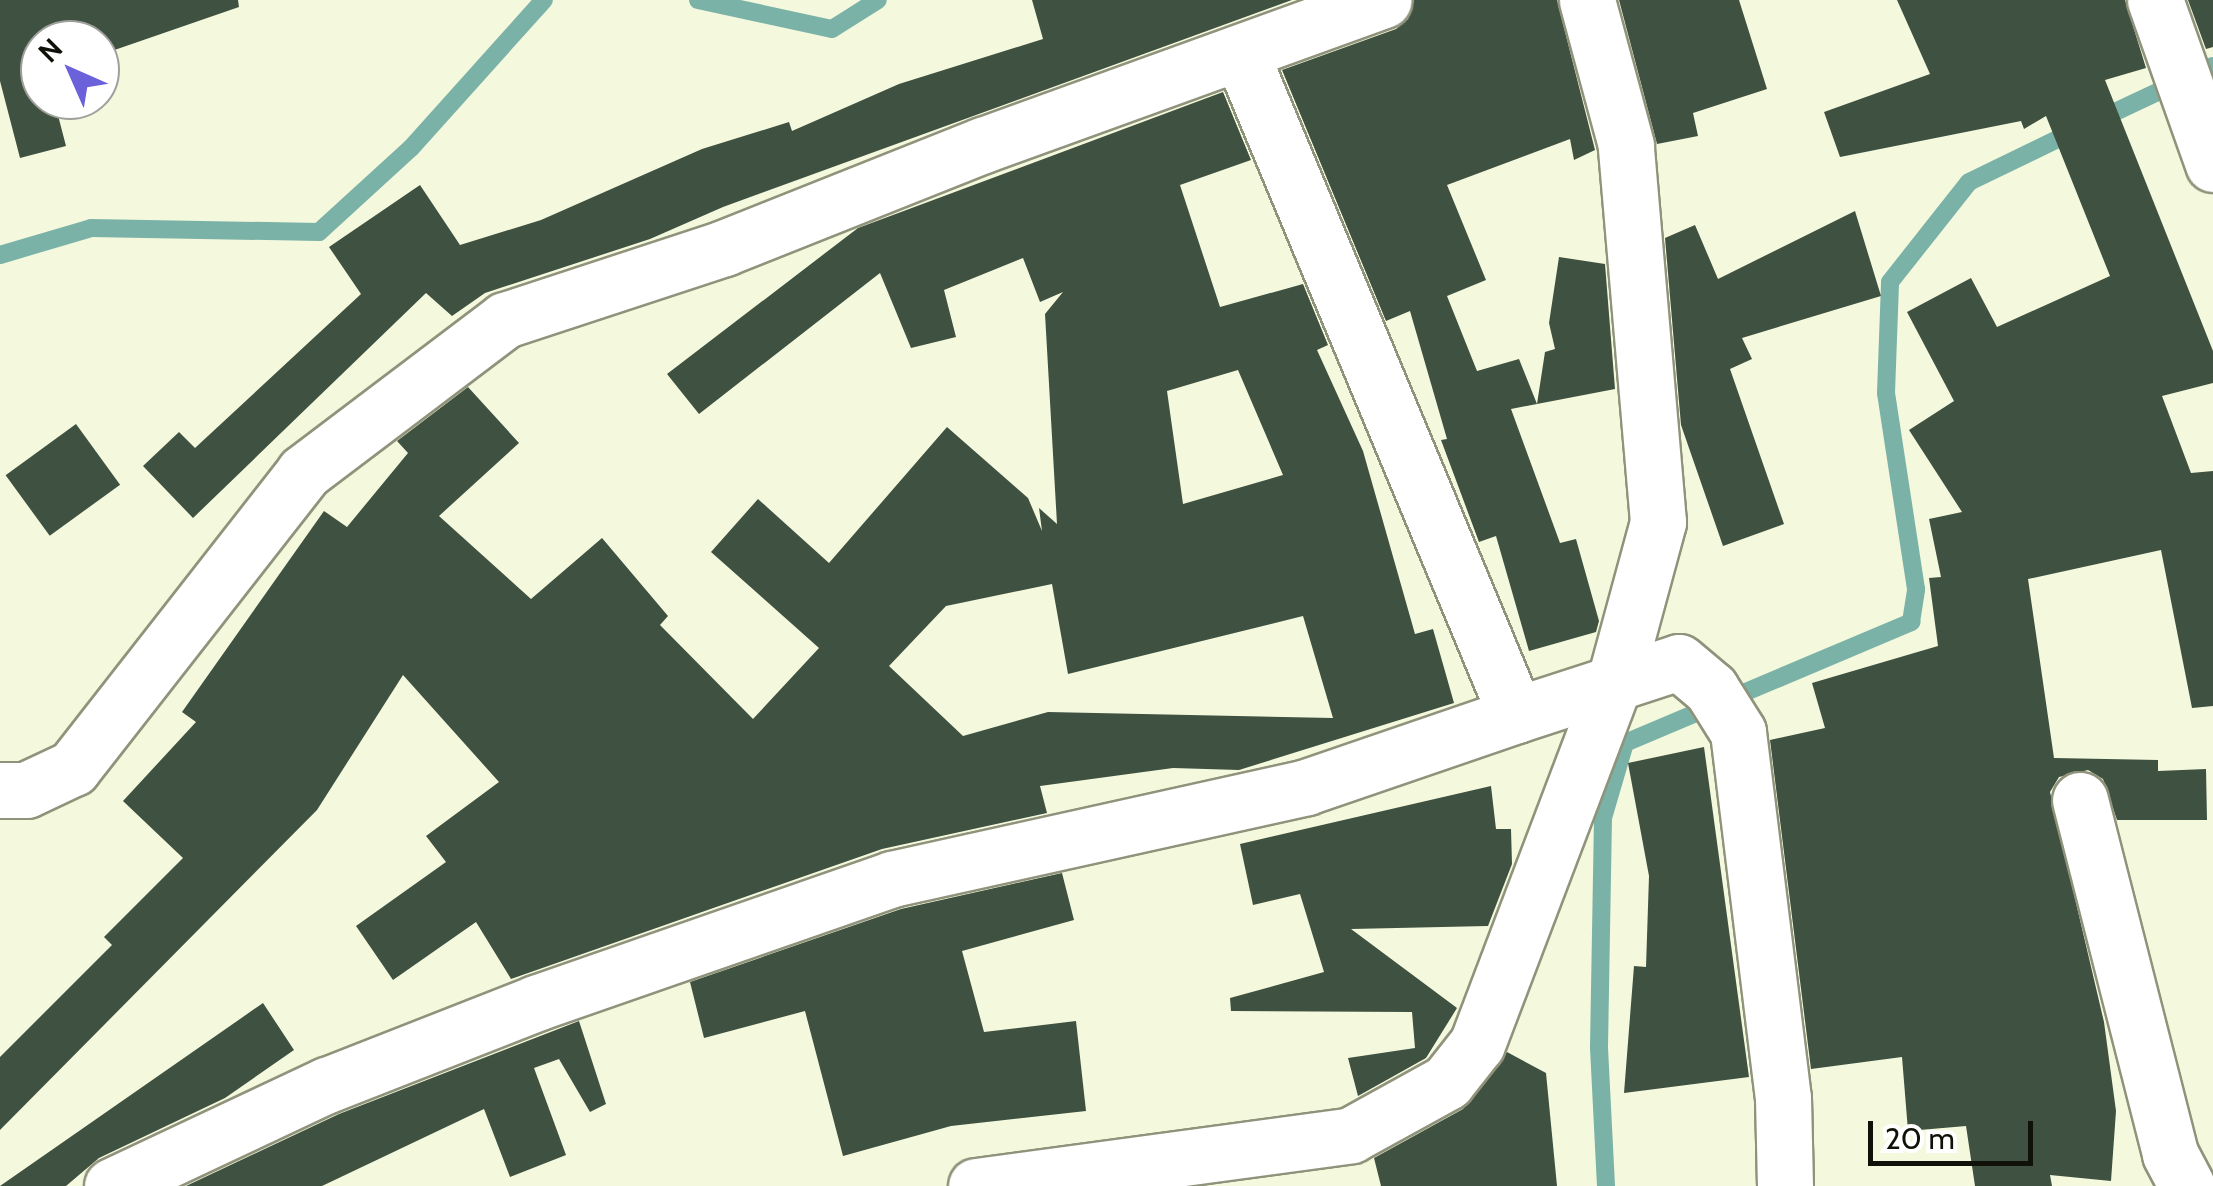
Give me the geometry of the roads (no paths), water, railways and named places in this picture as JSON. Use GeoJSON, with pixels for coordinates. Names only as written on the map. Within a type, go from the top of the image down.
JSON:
{"type":"FeatureCollection","features":[{"type":"Feature","properties":{"kind":"street"},"geometry":{"type":"LineString","coordinates":[[0,790],[26,790],[73,768],[304,472],[505,320],[724,248],[983,144],[1384,0]]}},
{"type":"Feature","properties":{"kind":"street"},"geometry":{"type":"LineString","coordinates":[[976,1186],[1351,1135],[1447,1082],[1477,1044],[1614,684],[1658,522],[1626,145],[1587,0]]}},
{"type":"Feature","properties":{"kind":"street"},"geometry":{"type":"LineString","coordinates":[[2155,0],[2213,164]]}},
{"type":"Feature","properties":{"kind":"street"},"geometry":{"type":"LineString","coordinates":[[1241,54],[1516,714]]}},
{"type":"Feature","properties":{"kind":"street"},"geometry":{"type":"LineString","coordinates":[[112,1186],[327,1085],[536,1003],[892,878],[1306,787],[1679,662],[1719,699],[1738,732],[1757,848],[1783,1098],[1785,1186]]}},
{"type":"Feature","properties":{"kind":"street"},"geometry":{"type":"LineString","coordinates":[[2080,800],[2170,1154],[2188,1186]]}},
{"type":"Feature","properties":{"kind":"waterway"},"geometry":{"type":"LineString","coordinates":[[0,255],[91,228],[319,232],[411,148],[544,0]]}},
{"type":"Feature","properties":{"kind":"waterway"},"geometry":{"type":"LineString","coordinates":[[698,0],[832,29],[878,0]]}},
{"type":"Feature","properties":{"kind":"waterway"},"geometry":{"type":"LineString","coordinates":[[2098,120],[2213,66]]}},
{"type":"Feature","properties":{"kind":"waterway"},"geometry":{"type":"LineString","coordinates":[[1606,1186],[1599,1047],[1603,818],[1625,743],[1911,622],[1916,589],[1886,393],[1890,282],[1969,182],[2074,131]]}}]}
